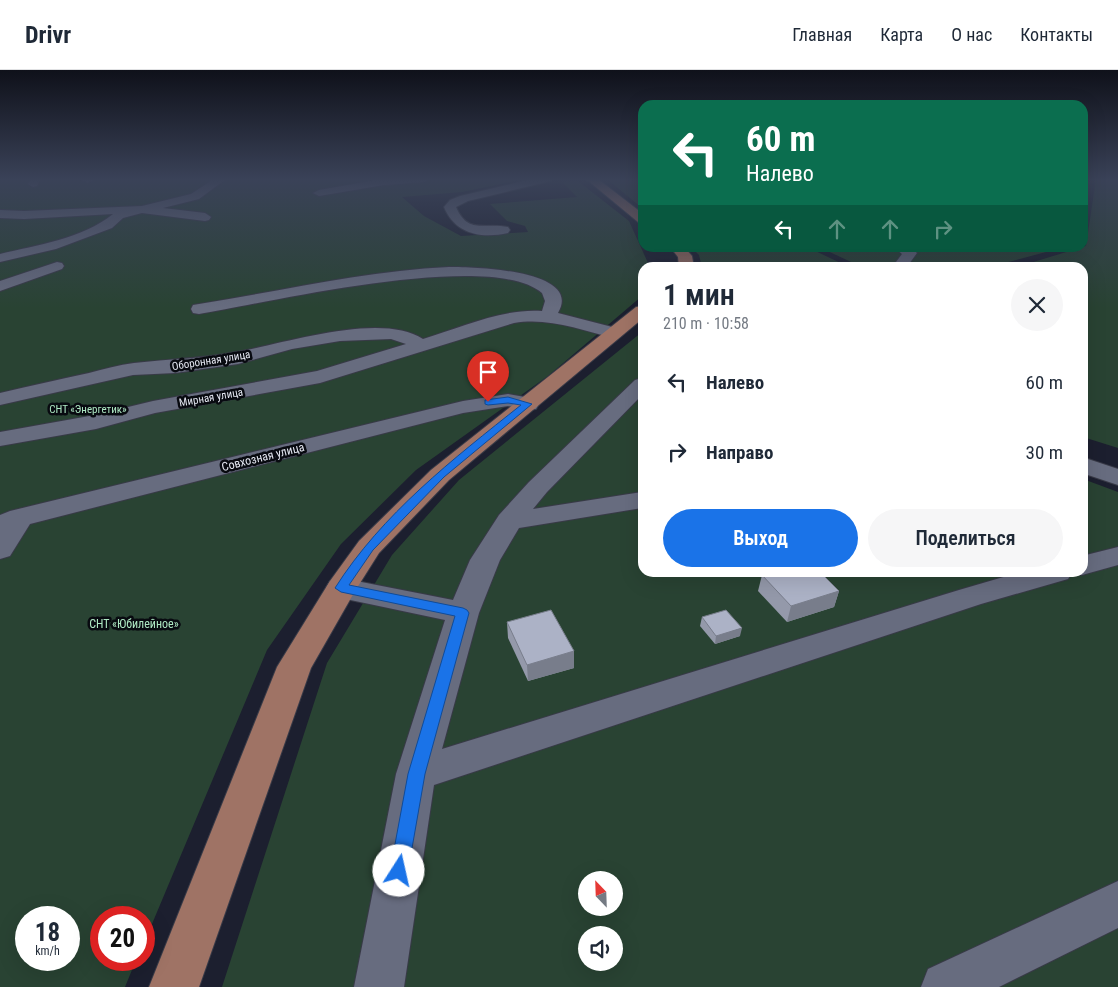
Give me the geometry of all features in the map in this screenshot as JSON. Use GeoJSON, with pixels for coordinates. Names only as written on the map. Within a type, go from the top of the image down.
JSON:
{"type":"FeatureCollection","features":[{"type":"Feature","properties":{"kind":"main road"},"geometry":{"type":"LineString","coordinates":[[174,987],[294,667],[341,588],[369,547],[440,475],[614,333],[638,316]]}},
{"type":"Feature","properties":{"kind":"street"},"geometry":{"type":"LineString","coordinates":[[0,258],[51,246],[86,234],[110,222]]}},
{"type":"Feature","properties":{"kind":"street"},"geometry":{"type":"LineString","coordinates":[[457,222],[462,226],[476,230],[503,230]]}},
{"type":"Feature","properties":{"kind":"street"},"geometry":{"type":"LineString","coordinates":[[903,262],[910,253],[908,252]]}},
{"type":"Feature","properties":{"kind":"street"},"geometry":{"type":"LineString","coordinates":[[0,286],[57,266]]}},
{"type":"Feature","properties":{"kind":"street"},"geometry":{"type":"LineString","coordinates":[[199,309],[396,275],[464,270],[504,274],[530,280],[549,290],[554,300],[553,309],[547,316]]}},
{"type":"Feature","properties":{"kind":"street","name":"Мирная улица"},"geometry":{"type":"LineString","coordinates":[[0,439],[96,422],[153,407],[320,377],[511,318],[530,315],[547,316],[614,333]]}},
{"type":"Feature","properties":{"kind":"street","name":"Оборонная улица"},"geometry":{"type":"LineString","coordinates":[[0,399],[133,368],[175,367],[238,358],[291,344],[340,336],[392,334],[410,339],[420,346]]}},
{"type":"Feature","properties":{"kind":"street"},"geometry":{"type":"LineString","coordinates":[[379,987],[416,774],[463,613],[485,560],[509,521],[538,487],[638,388]]}},
{"type":"Feature","properties":{"kind":"street","name":"Совхозная улица"},"geometry":{"type":"LineString","coordinates":[[10,520],[463,407],[508,400],[528,404]]}},
{"type":"Feature","properties":{"kind":"street"},"geometry":{"type":"LineString","coordinates":[[1088,466],[1118,477]]}},
{"type":"Feature","properties":{"kind":"street"},"geometry":{"type":"LineString","coordinates":[[509,521],[638,501]]}},
{"type":"Feature","properties":{"kind":"street"},"geometry":{"type":"LineString","coordinates":[[0,550],[10,520]]}},
{"type":"Feature","properties":{"kind":"street"},"geometry":{"type":"LineString","coordinates":[[1088,564],[1118,556]]}},
{"type":"Feature","properties":{"kind":"street"},"geometry":{"type":"LineString","coordinates":[[416,774],[970,597],[1040,577]]}},
{"type":"Feature","properties":{"kind":"street"},"geometry":{"type":"LineString","coordinates":[[341,588],[463,613]]}},
{"type":"Feature","properties":{"kind":"street"},"geometry":{"type":"LineString","coordinates":[[946,987],[1118,904]]}},
{"type":"Feature","properties":{"kind":"green space"},"geometry":{"type":"Polygon","coordinates":[[[0,222],[435,222],[461,236],[528,232],[525,226],[510,222],[629,222],[638,241],[638,252],[643,252],[648,262],[638,262],[638,299],[548,376],[416,470],[341,544],[267,650],[155,917],[155,906],[90,906],[90,971],[132,971],[125,987],[0,987],[0,222]]]}},
{"type":"Feature","properties":{"kind":"green space"},"geometry":{"type":"Polygon","coordinates":[[[1090,222],[1118,222],[1118,448],[1088,439],[1088,262],[1033,262],[1066,252],[1088,252],[1090,222]]]}},
{"type":"Feature","properties":{"kind":"green space"},"geometry":{"type":"Polygon","coordinates":[[[696,252],[817,252],[838,262],[701,262],[696,252]]]}},
{"type":"Feature","properties":{"kind":"green space"},"geometry":{"type":"Polygon","coordinates":[[[830,252],[1046,252],[1008,262],[851,262],[830,252]]]}},
{"type":"Feature","properties":{"kind":"green space"},"geometry":{"type":"Polygon","coordinates":[[[638,335],[638,577],[1088,577],[1088,481],[1118,492],[1118,987],[222,987],[327,663],[392,555],[459,480],[638,335]]]}},
{"type":"Feature","properties":{"kind":"building"},"geometry":{"type":"Polygon","coordinates":[[[764,577],[825,577],[839,591],[791,606],[764,577]]]}},
{"type":"Feature","properties":{"kind":"building"},"geometry":{"type":"Polygon","coordinates":[[[551,610],[574,651],[527,665],[507,622],[551,610]]]}},
{"type":"Feature","properties":{"kind":"building"},"geometry":{"type":"Polygon","coordinates":[[[726,610],[742,628],[716,636],[702,617],[726,610]]]}},
{"type":"Feature","properties":{"kind":"route"},"geometry":{"type":"LineString","coordinates":[[399,871],[416,774],[463,613],[341,588],[369,547],[440,475],[528,404],[508,400],[488,402]]}},
{"type":"Feature","properties":{"kind":"park label","name":"СНТ «Энергетик»"},"geometry":{"type":"Point","coordinates":[88,409]}},
{"type":"Feature","properties":{"kind":"park label","name":"СНТ «Юбилейное»"},"geometry":{"type":"Point","coordinates":[134,624]}}]}
